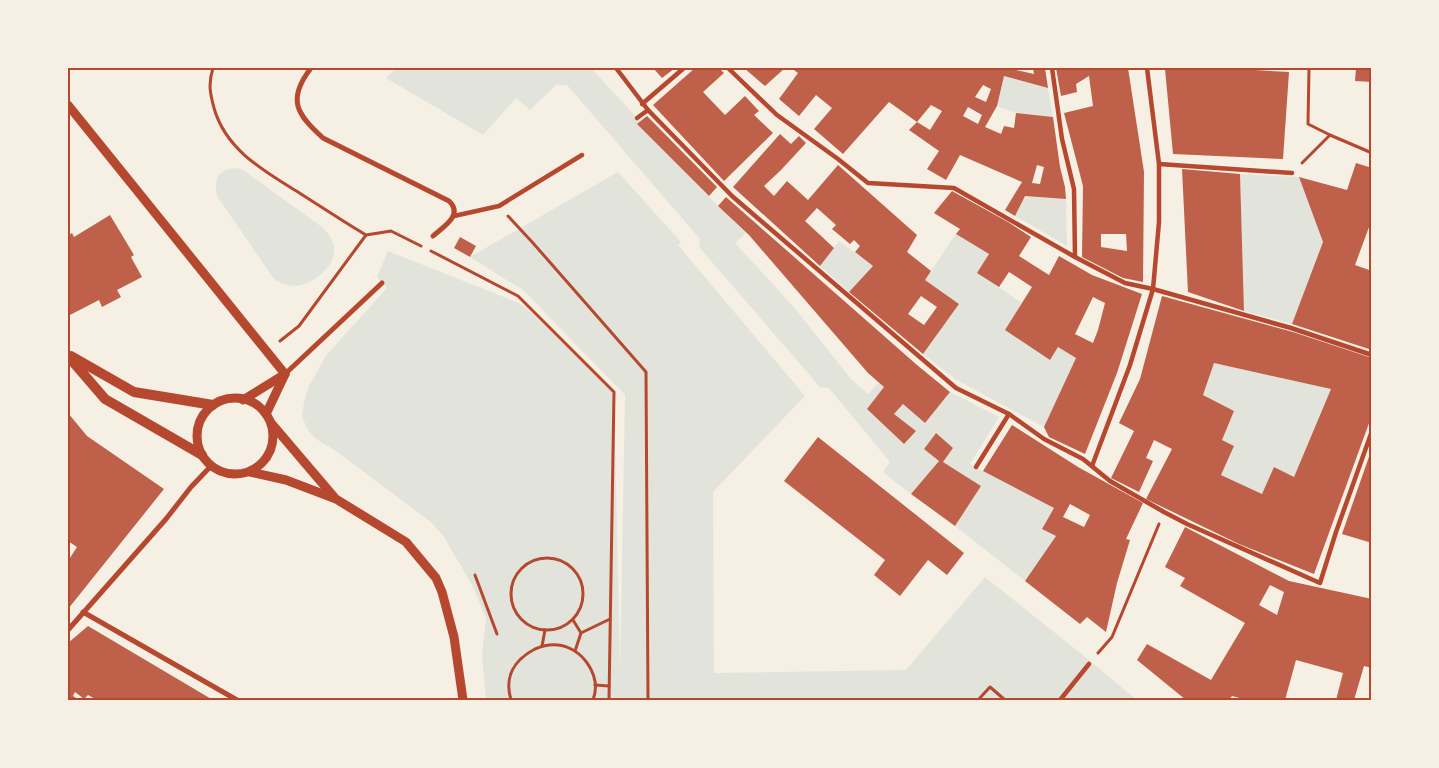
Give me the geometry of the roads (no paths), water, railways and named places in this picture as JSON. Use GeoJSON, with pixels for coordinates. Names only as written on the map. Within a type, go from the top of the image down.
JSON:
{"type":"FeatureCollection","features":[{"type":"Feature","properties":{"kind":"main road"},"geometry":{"type":"LineString","coordinates":[[68,356],[134,392],[213,405]]}},
{"type":"Feature","properties":{"kind":"main road"},"geometry":{"type":"LineString","coordinates":[[68,356],[105,399],[202,455]]}},
{"type":"Feature","properties":{"kind":"street"},"geometry":{"type":"LineString","coordinates":[[311,68],[300,85],[296,98],[299,110],[309,125],[323,138],[449,201],[453,204],[454,216]]}},
{"type":"Feature","properties":{"kind":"street"},"geometry":{"type":"LineString","coordinates":[[616,68],[642,104],[732,196],[956,388],[1009,414],[1044,439],[1083,459],[1110,481],[1187,524],[1320,583],[1372,431]]}},
{"type":"Feature","properties":{"kind":"street"},"geometry":{"type":"LineString","coordinates":[[642,104],[684,68]]}},
{"type":"Feature","properties":{"kind":"street"},"geometry":{"type":"LineString","coordinates":[[728,68],[777,115],[868,183],[954,188],[1125,284],[1153,289],[1290,328],[1372,355]]}},
{"type":"Feature","properties":{"kind":"street"},"geometry":{"type":"LineString","coordinates":[[1052,68],[1062,139],[1074,190],[1075,257]]}},
{"type":"Feature","properties":{"kind":"street"},"geometry":{"type":"LineString","coordinates":[[1092,466],[1130,365],[1153,289],[1159,222],[1159,164],[1147,68]]}},
{"type":"Feature","properties":{"kind":"street"},"geometry":{"type":"LineString","coordinates":[[68,105],[285,374]]}},
{"type":"Feature","properties":{"kind":"street"},"geometry":{"type":"LineString","coordinates":[[636,118],[648,110]]}},
{"type":"Feature","properties":{"kind":"street"},"geometry":{"type":"LineString","coordinates":[[433,236],[454,216],[498,206],[582,155]]}},
{"type":"Feature","properties":{"kind":"street"},"geometry":{"type":"LineString","coordinates":[[1159,164],[1292,173]]}},
{"type":"Feature","properties":{"kind":"street"},"geometry":{"type":"LineString","coordinates":[[244,400],[285,374],[382,283]]}},
{"type":"Feature","properties":{"kind":"street"},"geometry":{"type":"LineString","coordinates":[[266,414],[285,374]]}},
{"type":"Feature","properties":{"kind":"street"},"geometry":{"type":"LineString","coordinates":[[336,499],[257,404],[244,400],[226,399],[213,405],[205,413],[199,423],[198,445],[202,455],[211,466],[230,474],[250,472],[286,480],[336,499],[406,542],[436,578],[442,592],[454,637],[463,700]]}},
{"type":"Feature","properties":{"kind":"street"},"geometry":{"type":"LineString","coordinates":[[976,467],[1009,414]]}},
{"type":"Feature","properties":{"kind":"street"},"geometry":{"type":"LineString","coordinates":[[250,472],[268,456],[272,446],[273,435],[271,423]]}},
{"type":"Feature","properties":{"kind":"street"},"geometry":{"type":"LineString","coordinates":[[68,630],[166,519],[191,486],[211,466]]}},
{"type":"Feature","properties":{"kind":"street"},"geometry":{"type":"LineString","coordinates":[[84,612],[237,700]]}},
{"type":"Feature","properties":{"kind":"street"},"geometry":{"type":"LineString","coordinates":[[1060,700],[1090,664]]}}]}
